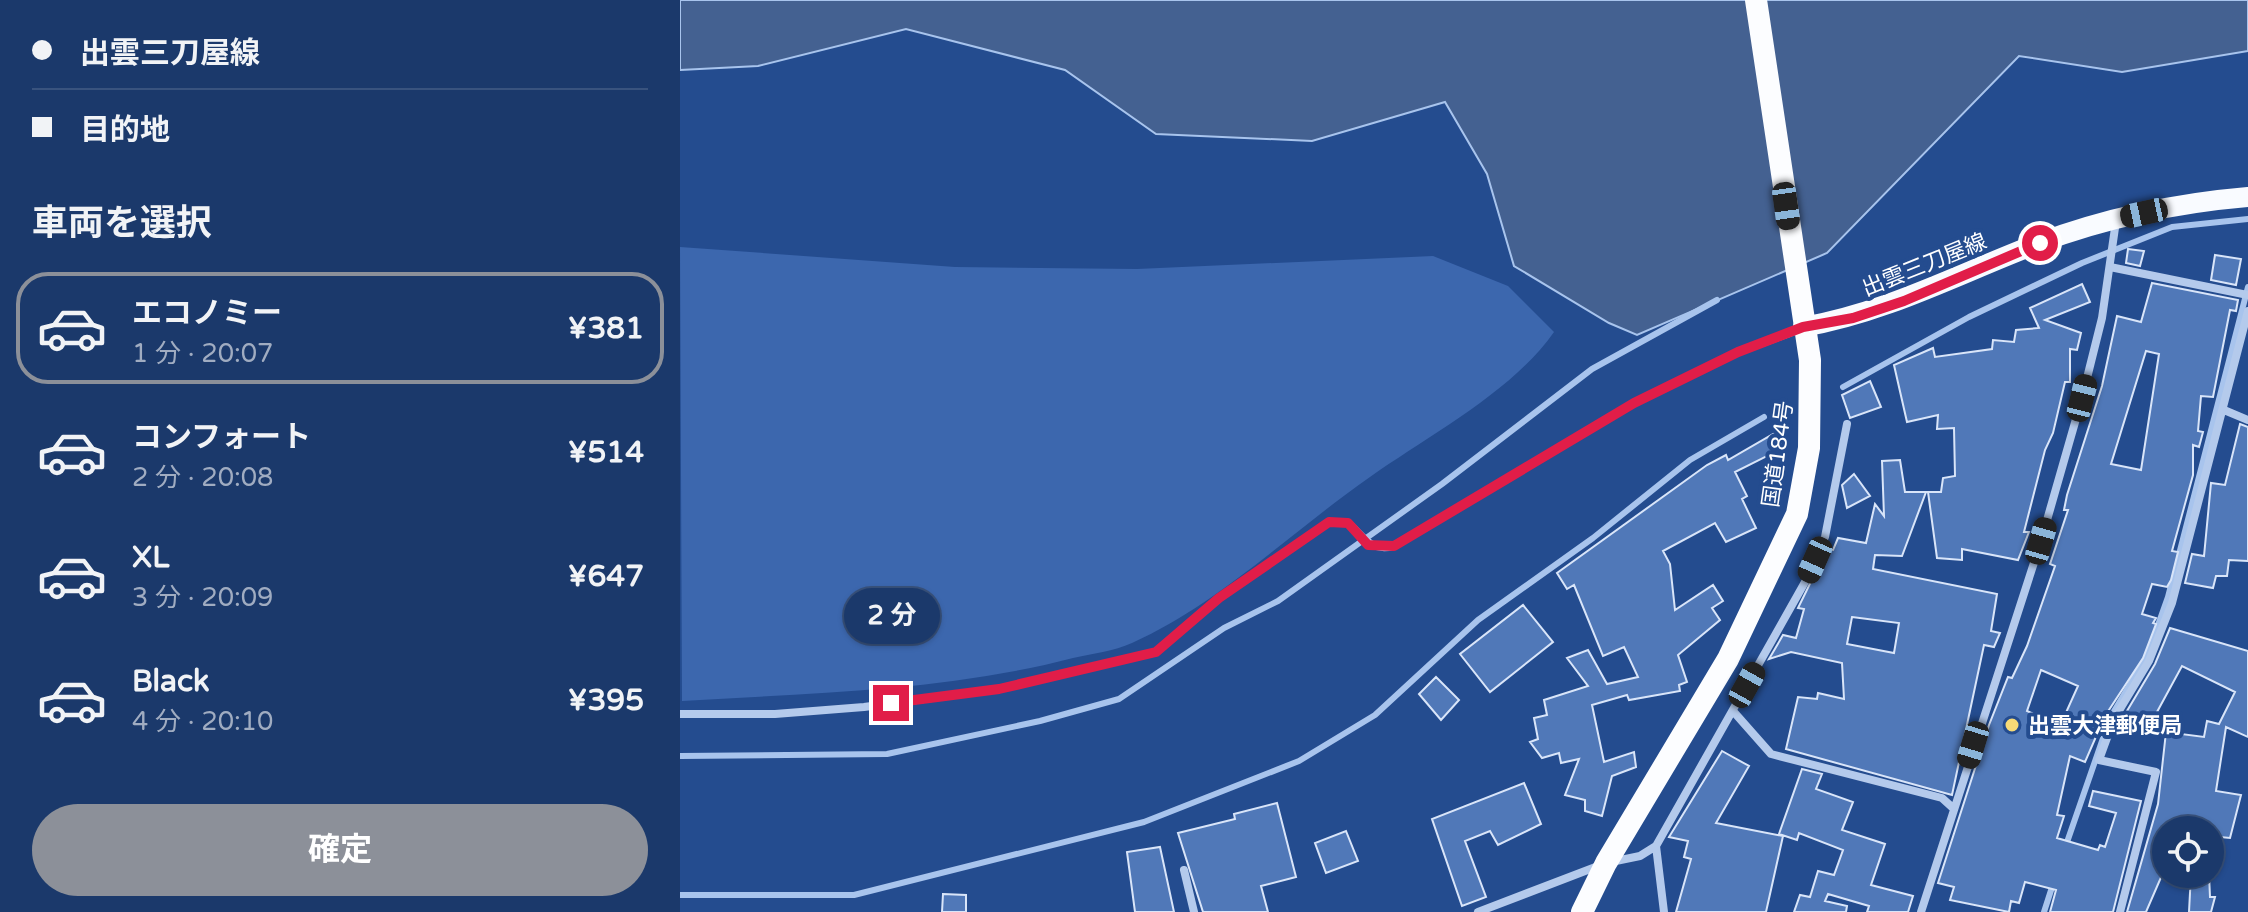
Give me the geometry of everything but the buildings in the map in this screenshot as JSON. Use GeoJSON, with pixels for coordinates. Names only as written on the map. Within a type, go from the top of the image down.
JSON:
{"type":"FeatureCollection","features":[{"type":"Feature","properties":{"kind":"highway","name":"国道184号"},"geometry":{"type":"LineString","coordinates":[[1582,912],[1606,863],[1728,659],[1797,514],[1809,448],[1812,392],[1756,0]]}},
{"type":"Feature","properties":{"kind":"main road","name":"出雲三刀屋線"},"geometry":{"type":"LineString","coordinates":[[1803,327],[1853,318],[1891,305],[2040,243],[2117,219],[2199,201],[2248,197]]}},
{"type":"Feature","properties":{"kind":"street"},"geometry":{"type":"LineString","coordinates":[[1921,912],[2045,527],[2089,371],[2117,219]]}},
{"type":"Feature","properties":{"kind":"street"},"geometry":{"type":"LineString","coordinates":[[2110,267],[2248,295]]}},
{"type":"Feature","properties":{"kind":"street"},"geometry":{"type":"LineString","coordinates":[[2120,912],[2156,772],[2099,760],[2114,719],[2149,661],[2172,603],[2248,311]]}},
{"type":"Feature","properties":{"kind":"street"},"geometry":{"type":"LineString","coordinates":[[680,714],[775,714],[894,703],[999,689],[1156,652],[1219,598],[1329,522],[1348,523],[1368,545],[1394,546],[1634,403],[1738,352],[1803,327]]}},
{"type":"Feature","properties":{"kind":"street"},"geometry":{"type":"LineString","coordinates":[[2224,410],[2248,420]]}},
{"type":"Feature","properties":{"kind":"street"},"geometry":{"type":"LineString","coordinates":[[1478,912],[1606,863],[1640,856],[1656,846],[1805,582],[1825,537],[1847,424]]}},
{"type":"Feature","properties":{"kind":"street"},"geometry":{"type":"LineString","coordinates":[[1733,711],[1771,754],[1942,798],[1953,808]]}},
{"type":"Feature","properties":{"kind":"street"},"geometry":{"type":"LineString","coordinates":[[1656,846],[1664,912]]}},
{"type":"Feature","properties":{"kind":"street"},"geometry":{"type":"LineString","coordinates":[[1184,870],[1194,912]]}},
{"type":"Feature","properties":{"kind":"shaded area"},"geometry":{"type":"Polygon","coordinates":[[[680,0],[2248,0],[2248,51],[2122,72],[2019,56],[1827,253],[1637,335],[1609,323],[1514,266],[1487,174],[1445,102],[1312,141],[1156,134],[1065,70],[906,29],[758,66],[680,70],[680,0]]]}},
{"type":"Feature","properties":{"kind":"shaded area"},"geometry":{"type":"Polygon","coordinates":[[[680,247],[955,267],[1137,269],[1433,256],[1508,286],[1554,332],[1537,353],[1494,393],[1370,477],[1195,608],[1132,643],[977,678],[830,693],[682,701],[680,247]]]}},
{"type":"Feature","properties":{"kind":"waterway"},"geometry":{"type":"LineString","coordinates":[[1843,387],[1969,317],[2082,263],[2172,227],[2248,219]]}},
{"type":"Feature","properties":{"kind":"waterway"},"geometry":{"type":"LineString","coordinates":[[2065,848],[2110,718],[2147,656],[2168,597],[2248,287]]}},
{"type":"Feature","properties":{"kind":"waterway"},"geometry":{"type":"LineString","coordinates":[[680,756],[887,754],[1040,721],[1119,699],[1224,628],[1278,601],[1442,484],[1592,369],[1717,300]]}},
{"type":"Feature","properties":{"kind":"waterway"},"geometry":{"type":"LineString","coordinates":[[680,895],[854,895],[1144,822],[1299,761],[1375,715],[1478,620],[1593,538],[1690,460],[1764,417]]}},
{"type":"Feature","properties":{"kind":"waterway"},"geometry":{"type":"LineString","coordinates":[[2044,912],[2054,881]]}},
{"type":"Feature","properties":{"kind":"place","name":"出雲大津郵便局"},"geometry":{"type":"Point","coordinates":[2012,725]}},
{"type":"Feature","properties":{"kind":"route"},"geometry":{"type":"LineString","coordinates":[[891,703],[999,689],[1156,652],[1219,598],[1329,522],[1337,520],[1348,523],[1368,545],[1377,548],[1394,546],[1475,501],[1634,403],[1738,352],[1803,327],[1853,318],[1904,301],[2040,243]]}}]}
